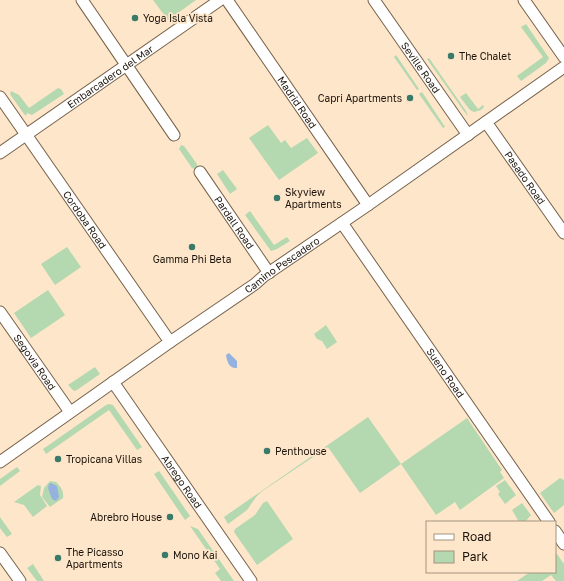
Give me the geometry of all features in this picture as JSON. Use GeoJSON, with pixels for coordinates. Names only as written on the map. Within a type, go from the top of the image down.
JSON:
{"type":"FeatureCollection","features":[{"type":"Feature","properties":{"kind":"street"},"geometry":{"type":"LineString","coordinates":[[82,0],[174,135]]}},
{"type":"Feature","properties":{"kind":"street","name":"Embarcadero del Mar"},"geometry":{"type":"LineString","coordinates":[[0,153],[220,0]]}},
{"type":"Feature","properties":{"kind":"street","name":"Madrid Road"},"geometry":{"type":"LineString","coordinates":[[227,0],[368,205]]}},
{"type":"Feature","properties":{"kind":"street","name":"Seville Road"},"geometry":{"type":"LineString","coordinates":[[374,0],[468,134]]}},
{"type":"Feature","properties":{"kind":"street"},"geometry":{"type":"LineString","coordinates":[[524,0],[564,57]]}},
{"type":"Feature","properties":{"kind":"street","name":"Camino Pescadero"},"geometry":{"type":"LineString","coordinates":[[0,462],[564,67]]}},
{"type":"Feature","properties":{"kind":"street","name":"Cordoba Road"},"geometry":{"type":"LineString","coordinates":[[0,97],[170,342]]}},
{"type":"Feature","properties":{"kind":"street","name":"Pasado Road"},"geometry":{"type":"LineString","coordinates":[[486,122],[564,233]]}},
{"type":"Feature","properties":{"kind":"street","name":"Pardall Road"},"geometry":{"type":"LineString","coordinates":[[200,172],[269,273]]}},
{"type":"Feature","properties":{"kind":"street","name":"Sueno Road"},"geometry":{"type":"LineString","coordinates":[[342,223],[548,521]]}},
{"type":"Feature","properties":{"kind":"street","name":"Segovia Road"},"geometry":{"type":"LineString","coordinates":[[0,312],[70,412]]}},
{"type":"Feature","properties":{"kind":"street","name":"Abrego Road"},"geometry":{"type":"LineString","coordinates":[[113,382],[251,581]]}},
{"type":"Feature","properties":{"kind":"street"},"geometry":{"type":"LineString","coordinates":[[556,532],[564,544]]}},
{"type":"Feature","properties":{"kind":"street"},"geometry":{"type":"LineString","coordinates":[[0,553],[20,581]]}},
{"type":"Feature","properties":{"kind":"green space"},"geometry":{"type":"Polygon","coordinates":[[[153,0],[196,0],[168,20],[153,0]]]}},
{"type":"Feature","properties":{"kind":"green space"},"geometry":{"type":"Polygon","coordinates":[[[526,24],[549,58],[546,63],[521,81],[517,76],[543,57],[521,27],[526,24]]]}},
{"type":"Feature","properties":{"kind":"green space"},"geometry":{"type":"Polygon","coordinates":[[[396,55],[419,89],[417,90],[394,57],[396,55]]]}},
{"type":"Feature","properties":{"kind":"green space"},"geometry":{"type":"Polygon","coordinates":[[[429,58],[466,111],[468,116],[427,59],[429,58]]]}},
{"type":"Feature","properties":{"kind":"green space"},"geometry":{"type":"Polygon","coordinates":[[[58,88],[61,89],[64,94],[32,115],[27,113],[26,116],[10,94],[11,91],[19,95],[29,108],[58,88]]]}},
{"type":"Feature","properties":{"kind":"green space"},"geometry":{"type":"Polygon","coordinates":[[[422,92],[445,127],[443,128],[419,94],[422,92]]]}},
{"type":"Feature","properties":{"kind":"green space"},"geometry":{"type":"Polygon","coordinates":[[[466,93],[478,109],[483,105],[484,107],[481,110],[474,112],[470,110],[460,97],[466,93]]]}},
{"type":"Feature","properties":{"kind":"green space"},"geometry":{"type":"Polygon","coordinates":[[[268,125],[281,143],[285,140],[291,148],[307,138],[318,153],[279,180],[249,138],[268,125]]]}},
{"type":"Feature","properties":{"kind":"green space"},"geometry":{"type":"Polygon","coordinates":[[[181,145],[184,146],[197,164],[195,169],[192,168],[179,149],[181,145]]]}},
{"type":"Feature","properties":{"kind":"green space"},"geometry":{"type":"Polygon","coordinates":[[[223,170],[237,189],[230,194],[217,174],[223,170]]]}},
{"type":"Feature","properties":{"kind":"green space"},"geometry":{"type":"Polygon","coordinates":[[[250,211],[274,245],[287,237],[290,241],[271,251],[245,215],[250,211]]]}},
{"type":"Feature","properties":{"kind":"green space"},"geometry":{"type":"Polygon","coordinates":[[[67,247],[81,267],[55,285],[41,264],[67,247]]]}},
{"type":"Feature","properties":{"kind":"green space"},"geometry":{"type":"Polygon","coordinates":[[[48,290],[65,315],[31,338],[14,313],[48,290]]]}},
{"type":"Feature","properties":{"kind":"green space"},"geometry":{"type":"Polygon","coordinates":[[[326,325],[337,342],[327,349],[322,341],[317,339],[314,334],[326,325]]]}},
{"type":"Feature","properties":{"kind":"green space"},"geometry":{"type":"Polygon","coordinates":[[[95,367],[100,374],[77,390],[74,391],[68,385],[95,367]]]}},
{"type":"Feature","properties":{"kind":"green space"},"geometry":{"type":"Polygon","coordinates":[[[109,404],[113,405],[142,447],[137,450],[109,410],[46,454],[43,449],[109,404]]]}},
{"type":"Feature","properties":{"kind":"green space"},"geometry":{"type":"Polygon","coordinates":[[[368,417],[401,464],[360,493],[328,447],[261,492],[247,510],[228,524],[224,517],[368,417]]]}},
{"type":"Feature","properties":{"kind":"green space"},"geometry":{"type":"Polygon","coordinates":[[[467,418],[502,470],[500,472],[504,478],[460,510],[455,502],[436,515],[401,464],[467,418]]]}},
{"type":"Feature","properties":{"kind":"green space"},"geometry":{"type":"Polygon","coordinates":[[[17,467],[20,471],[0,486],[0,479],[17,467]]]}},
{"type":"Feature","properties":{"kind":"green space"},"geometry":{"type":"Polygon","coordinates":[[[159,471],[190,516],[185,520],[154,474],[159,471]]]}},
{"type":"Feature","properties":{"kind":"green space"},"geometry":{"type":"Polygon","coordinates":[[[560,478],[564,480],[564,505],[554,513],[540,493],[560,478]]]}},
{"type":"Feature","properties":{"kind":"green space"},"geometry":{"type":"Polygon","coordinates":[[[505,480],[516,495],[505,504],[498,494],[500,492],[496,486],[505,480]]]}},
{"type":"Feature","properties":{"kind":"green space"},"geometry":{"type":"Polygon","coordinates":[[[50,481],[56,482],[62,489],[63,498],[50,507],[42,497],[44,488],[50,481]]]}},
{"type":"Feature","properties":{"kind":"green space"},"geometry":{"type":"Polygon","coordinates":[[[38,485],[41,486],[40,495],[47,506],[33,517],[24,505],[14,502],[38,485]]]}},
{"type":"Feature","properties":{"kind":"green space"},"geometry":{"type":"Polygon","coordinates":[[[267,501],[293,539],[257,565],[234,532],[235,529],[255,515],[263,503],[267,501]]]}},
{"type":"Feature","properties":{"kind":"green space"},"geometry":{"type":"Polygon","coordinates":[[[522,503],[531,515],[526,521],[518,521],[512,510],[522,503]]]}},
{"type":"Feature","properties":{"kind":"green space"},"geometry":{"type":"Polygon","coordinates":[[[0,517],[12,534],[7,537],[0,528],[0,517]]]}},
{"type":"Feature","properties":{"kind":"green space"},"geometry":{"type":"Polygon","coordinates":[[[190,526],[198,529],[234,581],[221,581],[215,573],[220,569],[190,526]]]}},
{"type":"Feature","properties":{"kind":"green space"},"geometry":{"type":"Polygon","coordinates":[[[556,554],[564,564],[564,581],[556,581],[551,575],[542,581],[517,581],[529,573],[556,573],[556,554]]]}},
{"type":"Feature","properties":{"kind":"green space"},"geometry":{"type":"Polygon","coordinates":[[[33,564],[44,581],[37,581],[27,568],[33,564]]]}},
{"type":"Feature","properties":{"kind":"water"},"geometry":{"type":"Polygon","coordinates":[[[229,353],[237,361],[237,368],[232,367],[229,364],[226,355],[229,353]]]}},
{"type":"Feature","properties":{"kind":"water"},"geometry":{"type":"Polygon","coordinates":[[[51,483],[57,486],[59,497],[56,501],[52,499],[48,488],[49,484],[51,483]]]}},
{"type":"Feature","properties":{"kind":"place","name":"Yoga Isla Vista"},"geometry":{"type":"Point","coordinates":[135,18]}},
{"type":"Feature","properties":{"kind":"place","name":"The Chalet"},"geometry":{"type":"Point","coordinates":[451,56]}},
{"type":"Feature","properties":{"kind":"place","name":"Capri Apartments"},"geometry":{"type":"Point","coordinates":[410,98]}},
{"type":"Feature","properties":{"kind":"place","name":"Skyview Apartments"},"geometry":{"type":"Point","coordinates":[277,198]}},
{"type":"Feature","properties":{"kind":"place","name":"Gamma Phi Beta"},"geometry":{"type":"Point","coordinates":[192,247]}},
{"type":"Feature","properties":{"kind":"place","name":"Penthouse"},"geometry":{"type":"Point","coordinates":[267,451]}},
{"type":"Feature","properties":{"kind":"place","name":"Tropicana Villas"},"geometry":{"type":"Point","coordinates":[58,459]}},
{"type":"Feature","properties":{"kind":"place","name":"Abrebro House"},"geometry":{"type":"Point","coordinates":[170,517]}},
{"type":"Feature","properties":{"kind":"place","name":"Mono Kai"},"geometry":{"type":"Point","coordinates":[165,555]}},
{"type":"Feature","properties":{"kind":"place","name":"The Picasso Apartments"},"geometry":{"type":"Point","coordinates":[58,558]}}]}
